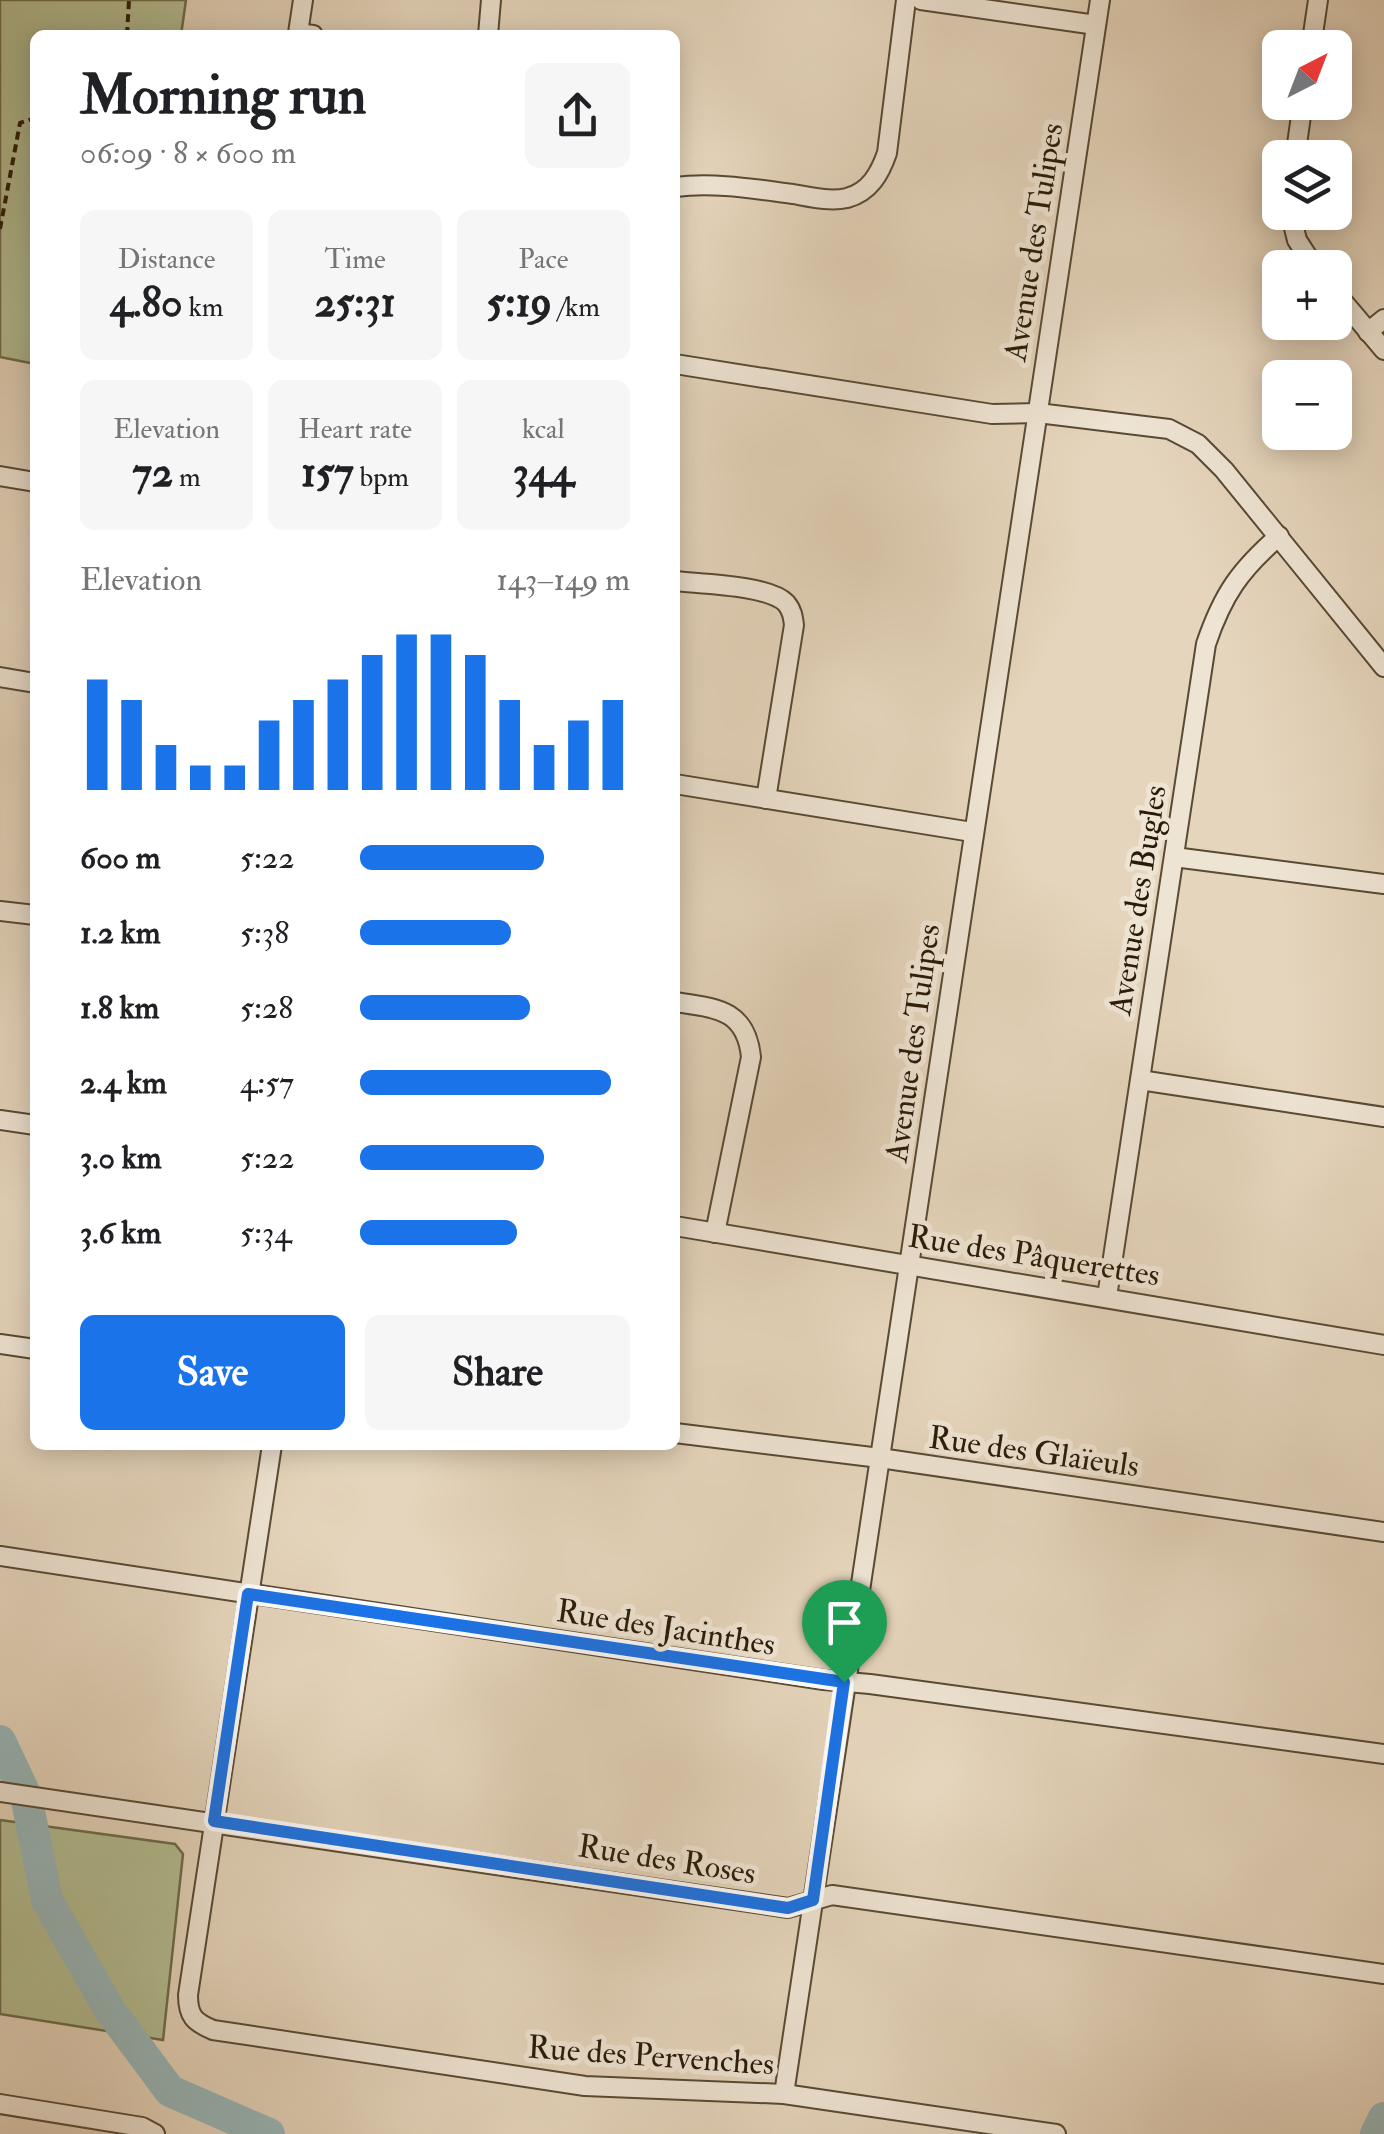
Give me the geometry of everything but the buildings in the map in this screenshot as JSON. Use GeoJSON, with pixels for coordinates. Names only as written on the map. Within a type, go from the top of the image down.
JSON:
{"type":"FeatureCollection","features":[{"type":"Feature","properties":{"kind":"street"},"geometry":{"type":"LineString","coordinates":[[298,30],[303,0]]}},
{"type":"Feature","properties":{"kind":"street"},"geometry":{"type":"LineString","coordinates":[[488,30],[491,0]]}},
{"type":"Feature","properties":{"kind":"street"},"geometry":{"type":"LineString","coordinates":[[680,187],[730,186],[831,200],[849,198],[866,189],[880,174],[887,153],[906,0]]}},
{"type":"Feature","properties":{"kind":"street"},"geometry":{"type":"LineString","coordinates":[[922,0],[1096,26]]}},
{"type":"Feature","properties":{"kind":"street","name":"Avenue des Tulipes"},"geometry":{"type":"LineString","coordinates":[[784,2094],[1100,0]]}},
{"type":"Feature","properties":{"kind":"street"},"geometry":{"type":"LineString","coordinates":[[1314,30],[1318,0]]}},
{"type":"Feature","properties":{"kind":"street"},"geometry":{"type":"LineString","coordinates":[[1352,313],[1384,350]]}},
{"type":"Feature","properties":{"kind":"street"},"geometry":{"type":"LineString","coordinates":[[1368,332],[1384,318]]}},
{"type":"Feature","properties":{"kind":"street"},"geometry":{"type":"LineString","coordinates":[[680,365],[992,414],[1038,413],[1169,430],[1198,444],[1224,470],[1384,667]]}},
{"type":"Feature","properties":{"kind":"street"},"geometry":{"type":"LineString","coordinates":[[0,476],[30,481]]}},
{"type":"Feature","properties":{"kind":"street","name":"Avenue des Bugles"},"geometry":{"type":"LineString","coordinates":[[1107,1297],[1206,644],[1231,585],[1279,536]]}},
{"type":"Feature","properties":{"kind":"street"},"geometry":{"type":"LineString","coordinates":[[680,581],[764,592],[784,601],[792,612],[794,625],[766,799]]}},
{"type":"Feature","properties":{"kind":"street"},"geometry":{"type":"LineString","coordinates":[[0,677],[30,682]]}},
{"type":"Feature","properties":{"kind":"street"},"geometry":{"type":"LineString","coordinates":[[680,785],[972,832]]}},
{"type":"Feature","properties":{"kind":"street"},"geometry":{"type":"LineString","coordinates":[[1174,856],[1384,884]]}},
{"type":"Feature","properties":{"kind":"street"},"geometry":{"type":"LineString","coordinates":[[0,910],[30,914]]}},
{"type":"Feature","properties":{"kind":"street"},"geometry":{"type":"LineString","coordinates":[[680,1003],[708,1006],[727,1014],[741,1022],[749,1036],[751,1056],[715,1233]]}},
{"type":"Feature","properties":{"kind":"street"},"geometry":{"type":"LineString","coordinates":[[1140,1080],[1384,1117]]}},
{"type":"Feature","properties":{"kind":"street"},"geometry":{"type":"LineString","coordinates":[[0,1120],[30,1124]]}},
{"type":"Feature","properties":{"kind":"street","name":"Rue des Pâquerettes"},"geometry":{"type":"LineString","coordinates":[[680,1227],[1384,1344]]}},
{"type":"Feature","properties":{"kind":"street"},"geometry":{"type":"LineString","coordinates":[[0,1344],[30,1348]]}},
{"type":"Feature","properties":{"kind":"street","name":"Rue des Glaïeuls"},"geometry":{"type":"LineString","coordinates":[[680,1434],[880,1458],[1384,1532]]}},
{"type":"Feature","properties":{"kind":"street"},"geometry":{"type":"LineString","coordinates":[[214,1821],[271,1450]]}},
{"type":"Feature","properties":{"kind":"street","name":"Rue des Jacinthes"},"geometry":{"type":"LineString","coordinates":[[0,1556],[844,1682],[1384,1754]]}},
{"type":"Feature","properties":{"kind":"street","name":"Rue des Roses"},"geometry":{"type":"LineString","coordinates":[[0,1792],[788,1908],[832,1895],[1384,1974]]}},
{"type":"Feature","properties":{"kind":"street","name":"Rue des Pervenches"},"geometry":{"type":"LineString","coordinates":[[214,1821],[188,2013],[196,2023],[213,2030],[585,2086],[784,2094],[1056,2134]]}},
{"type":"Feature","properties":{"kind":"street"},"geometry":{"type":"LineString","coordinates":[[0,2104],[142,2127],[156,2134]]}},
{"type":"Feature","properties":{"kind":"path"},"geometry":{"type":"LineString","coordinates":[[127,30],[129,0]]}},
{"type":"Feature","properties":{"kind":"path"},"geometry":{"type":"LineString","coordinates":[[0,228],[20,123],[30,120]]}},
{"type":"Feature","properties":{"kind":"green space"},"geometry":{"type":"Polygon","coordinates":[[[0,0],[186,0],[182,30],[30,30],[30,363],[0,357],[0,0]]]}},
{"type":"Feature","properties":{"kind":"green space"},"geometry":{"type":"Polygon","coordinates":[[[0,1820],[175,1844],[183,1854],[163,2040],[0,2014],[0,1820]]]}},
{"type":"Feature","properties":{"kind":"waterway"},"geometry":{"type":"LineString","coordinates":[[0,1741],[26,1796],[47,1900],[109,2009],[170,2091],[269,2134]]}},
{"type":"Feature","properties":{"kind":"waterway"},"geometry":{"type":"LineString","coordinates":[[1376,2134],[1384,2118]]}},
{"type":"Feature","properties":{"kind":"route"},"geometry":{"type":"LineString","coordinates":[[248,1594],[844,1682],[813,1900],[788,1908],[214,1821],[248,1594]]}}]}
